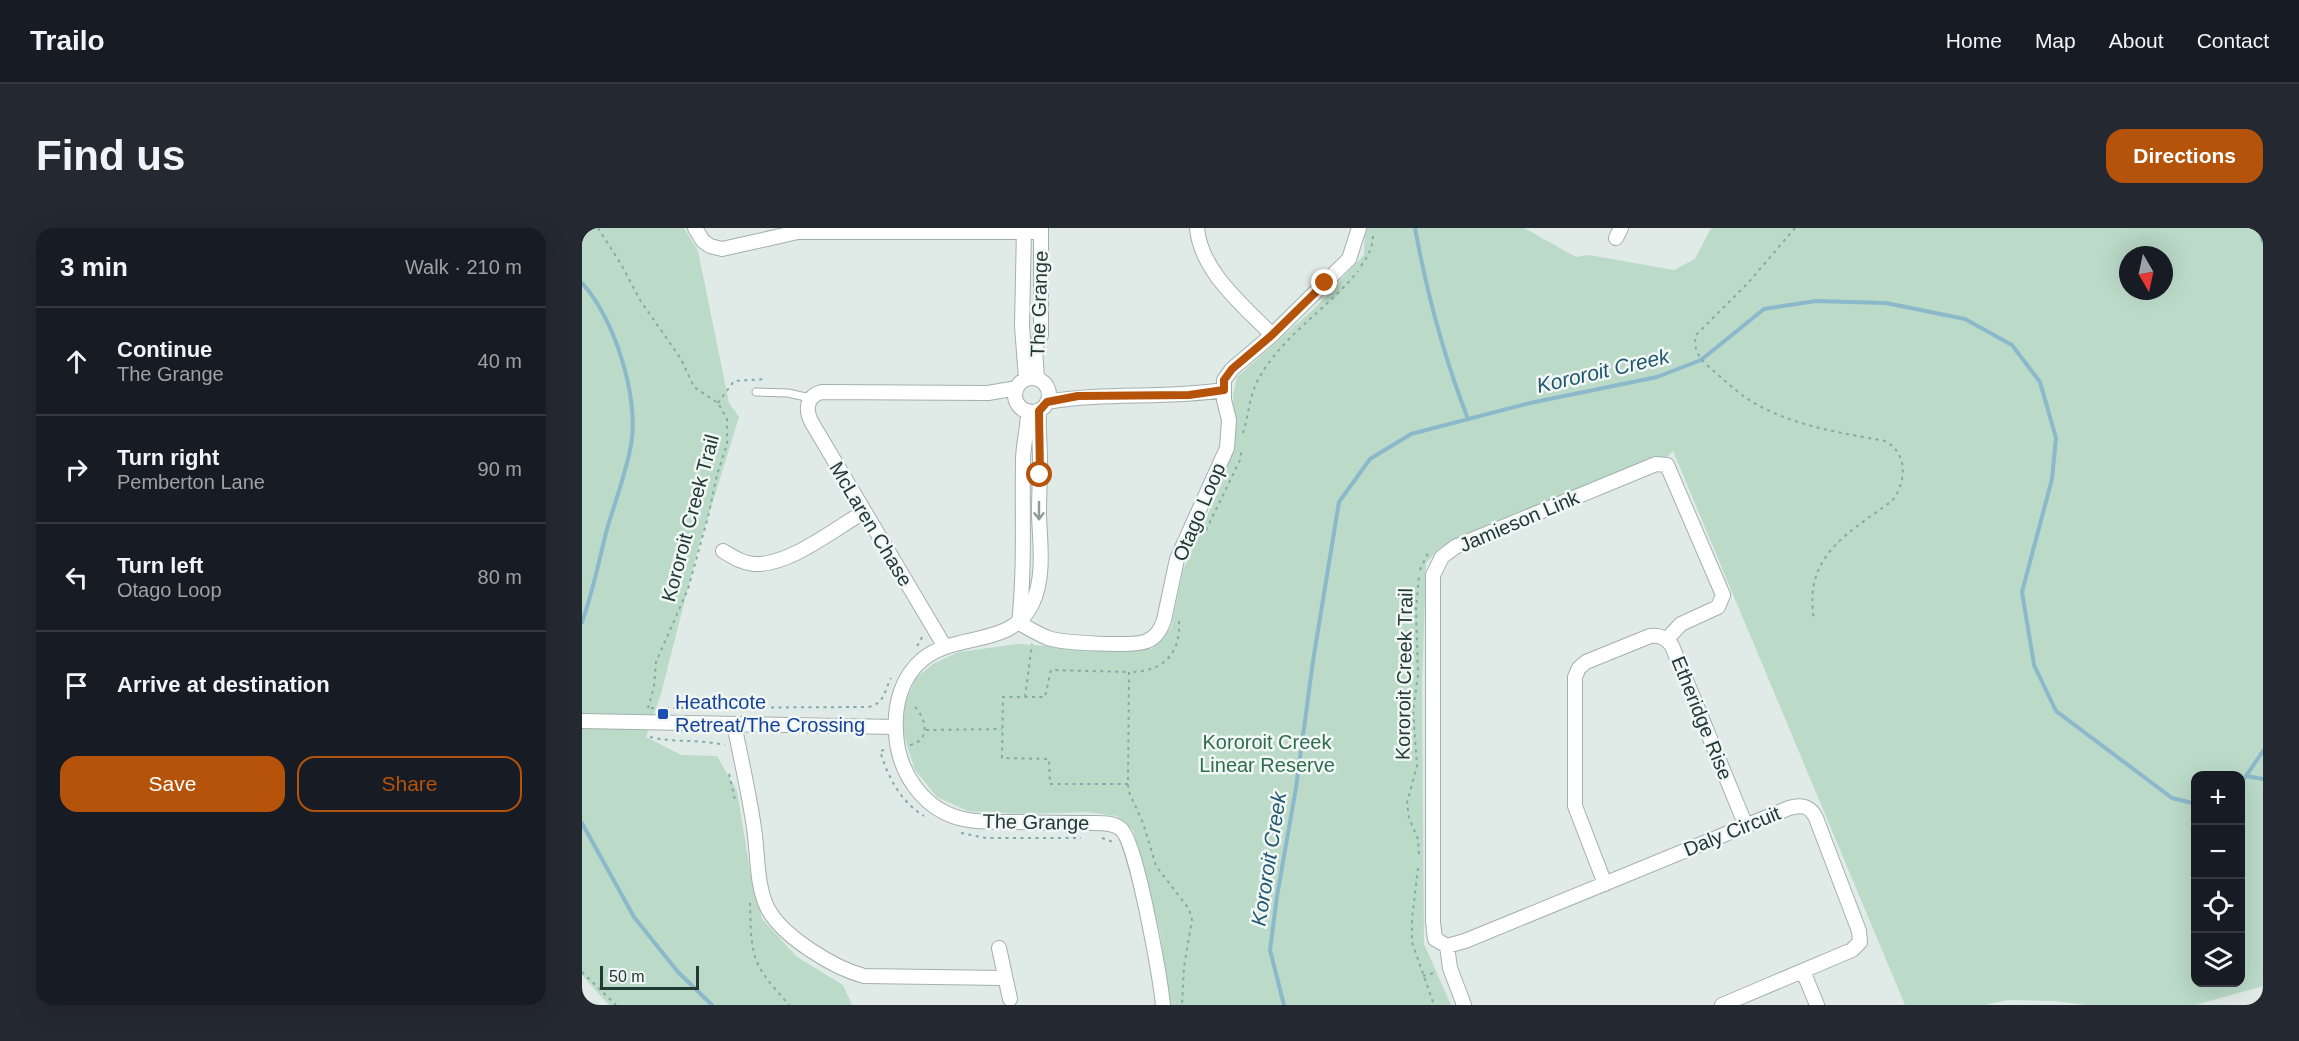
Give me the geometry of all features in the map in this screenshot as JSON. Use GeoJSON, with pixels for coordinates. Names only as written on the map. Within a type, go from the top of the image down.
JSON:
{"type":"FeatureCollection","features":[{"type":"Feature","properties":{"kind":"street"},"geometry":{"type":"LineString","coordinates":[[695,228],[704,242],[722,249],[798,232],[1041,230]]}},
{"type":"Feature","properties":{"kind":"street"},"geometry":{"type":"LineString","coordinates":[[1197,228],[1202,253],[1211,268],[1272,335]]}},
{"type":"Feature","properties":{"kind":"street"},"geometry":{"type":"LineString","coordinates":[[1024,387],[1023,409],[1040,403],[1078,396],[1189,395],[1224,390],[1224,380],[1227,374],[1272,335],[1349,259],[1359,228]]}},
{"type":"Feature","properties":{"kind":"street","name":"The Grange"},"geometry":{"type":"LineString","coordinates":[[1023,230],[1024,387]]}},
{"type":"Feature","properties":{"kind":"street","name":"The Grange"},"geometry":{"type":"LineString","coordinates":[[1024,387],[1041,335],[1041,230]]}},
{"type":"Feature","properties":{"kind":"street"},"geometry":{"type":"LineString","coordinates":[[810,398],[822,392],[988,393],[1024,387]]}},
{"type":"Feature","properties":{"kind":"street"},"geometry":{"type":"LineString","coordinates":[[1018,623],[1034,602],[1040,566],[1040,403],[1024,387]]}},
{"type":"Feature","properties":{"kind":"street","name":"Otago Loop"},"geometry":{"type":"LineString","coordinates":[[1018,623],[1041,635],[1062,642],[1138,644],[1154,637],[1161,629],[1177,559],[1227,448],[1229,420],[1224,390]]}},
{"type":"Feature","properties":{"kind":"street","name":"McLaren Chase"},"geometry":{"type":"LineString","coordinates":[[810,398],[807,405],[809,417],[945,647]]}},
{"type":"Feature","properties":{"kind":"street","name":"Jamieson Link"},"geometry":{"type":"LineString","coordinates":[[1447,946],[1436,939],[1433,922],[1433,575],[1442,557],[1455,547],[1645,468],[1656,464],[1667,465],[1723,595],[1718,607],[1681,624],[1667,639]]}},
{"type":"Feature","properties":{"kind":"street"},"geometry":{"type":"LineString","coordinates":[[723,551],[738,560],[751,564],[766,564],[793,554],[864,512]]}},
{"type":"Feature","properties":{"kind":"street","name":"The Grange"},"geometry":{"type":"LineString","coordinates":[[1018,623],[1007,631],[932,652],[916,666],[900,691],[898,700],[897,747],[905,771],[924,798],[961,819],[981,822],[1095,823],[1110,824],[1120,828],[1132,846],[1154,948],[1163,1005]]}},
{"type":"Feature","properties":{"kind":"street","name":"Etheridge Rise"},"geometry":{"type":"LineString","coordinates":[[1605,884],[1575,806],[1575,677],[1579,668],[1586,662],[1650,636],[1657,635],[1667,639],[1672,646],[1746,826]]}},
{"type":"Feature","properties":{"kind":"street"},"geometry":{"type":"LineString","coordinates":[[582,721],[896,726]]}},
{"type":"Feature","properties":{"kind":"street"},"geometry":{"type":"LineString","coordinates":[[734,724],[754,827],[763,892],[767,907],[784,930],[829,963],[846,972],[864,976],[1004,978]]}},
{"type":"Feature","properties":{"kind":"street","name":"Daly Circuit"},"geometry":{"type":"LineString","coordinates":[[1447,946],[1465,941],[1798,805],[1807,807],[1816,818],[1859,931],[1860,942],[1852,950],[1722,1005]]}},
{"type":"Feature","properties":{"kind":"street"},"geometry":{"type":"LineString","coordinates":[[1447,946],[1450,968],[1464,1005]]}},
{"type":"Feature","properties":{"kind":"street"},"geometry":{"type":"LineString","coordinates":[[999,948],[1010,999]]}},
{"type":"Feature","properties":{"kind":"street"},"geometry":{"type":"LineString","coordinates":[[1803,971],[1817,1005]]}},
{"type":"Feature","properties":{"kind":"lane"},"geometry":{"type":"LineString","coordinates":[[756,392],[788,393],[810,398]]}},
{"type":"Feature","properties":{"kind":"path"},"geometry":{"type":"LineString","coordinates":[[598,228],[640,300],[681,359],[694,387],[718,403],[734,381],[766,378]]}},
{"type":"Feature","properties":{"kind":"path"},"geometry":{"type":"LineString","coordinates":[[1202,539],[1240,460],[1242,434],[1254,386],[1274,356],[1335,297],[1368,256],[1372,246],[1372,228]]}},
{"type":"Feature","properties":{"kind":"path"},"geometry":{"type":"LineString","coordinates":[[1795,228],[1748,283],[1696,335],[1695,350],[1701,360],[1756,405],[1811,425],[1885,441],[1895,447],[1900,454],[1902,485],[1899,492],[1892,501],[1836,543],[1817,571],[1812,588],[1815,620]]}},
{"type":"Feature","properties":{"kind":"path","name":"Kororoit Creek Trail"},"geometry":{"type":"LineString","coordinates":[[648,709],[654,687],[656,662],[688,589],[727,444],[728,419],[718,403]]}},
{"type":"Feature","properties":{"kind":"path","name":"Kororoit Creek Trail"},"geometry":{"type":"LineString","coordinates":[[1434,1005],[1412,942],[1412,919],[1418,882],[1419,853],[1418,839],[1409,818],[1407,803],[1417,766],[1413,711],[1418,675],[1416,594],[1423,560],[1435,545]]}},
{"type":"Feature","properties":{"kind":"path"},"geometry":{"type":"LineString","coordinates":[[1128,784],[1050,784],[1049,759],[1002,758],[1003,697],[1045,697],[1051,670],[1129,672],[1155,668],[1168,658],[1178,643],[1179,614]]}},
{"type":"Feature","properties":{"kind":"path"},"geometry":{"type":"LineString","coordinates":[[912,650],[921,641],[922,635],[934,630]]}},
{"type":"Feature","properties":{"kind":"path"},"geometry":{"type":"LineString","coordinates":[[1025,697],[1032,645],[1041,635]]}},
{"type":"Feature","properties":{"kind":"path"},"geometry":{"type":"LineString","coordinates":[[1129,672],[1129,792],[1143,823],[1156,866],[1190,909],[1192,920],[1184,968],[1182,1005]]}},
{"type":"Feature","properties":{"kind":"path"},"geometry":{"type":"LineString","coordinates":[[655,707],[876,706],[882,701],[893,674]]}},
{"type":"Feature","properties":{"kind":"path"},"geometry":{"type":"LineString","coordinates":[[898,700],[913,704],[920,712],[926,730],[917,744],[880,751],[891,779],[901,795],[915,810],[932,822]]}},
{"type":"Feature","properties":{"kind":"path"},"geometry":{"type":"LineString","coordinates":[[926,730],[1002,729]]}},
{"type":"Feature","properties":{"kind":"path"},"geometry":{"type":"LineString","coordinates":[[655,738],[726,745]]}},
{"type":"Feature","properties":{"kind":"path"},"geometry":{"type":"LineString","coordinates":[[728,766],[735,802]]}},
{"type":"Feature","properties":{"kind":"path"},"geometry":{"type":"LineString","coordinates":[[957,832],[986,838],[1083,838]]}},
{"type":"Feature","properties":{"kind":"path"},"geometry":{"type":"LineString","coordinates":[[1101,837],[1113,841],[1117,848]]}},
{"type":"Feature","properties":{"kind":"path"},"geometry":{"type":"LineString","coordinates":[[750,900],[753,949],[756,959],[760,968],[789,1005]]}},
{"type":"Feature","properties":{"kind":"path"},"geometry":{"type":"LineString","coordinates":[[582,972],[616,1005]]}},
{"type":"Feature","properties":{"kind":"green space"},"geometry":{"type":"Polygon","coordinates":[[[582,228],[684,228],[698,251],[729,403],[739,417],[696,556],[661,694],[646,737],[681,755],[717,756],[737,791],[750,871],[762,919],[797,957],[843,985],[852,1005],[609,1005],[582,975],[582,228]]]}},
{"type":"Feature","properties":{"kind":"green space","name":"Kororoit Creek Linear Reserve"},"geometry":{"type":"Polygon","coordinates":[[[1365,228],[1524,228],[1576,257],[1589,255],[1674,270],[1695,259],[1711,228],[2263,228],[2263,986],[2195,1005],[2087,1005],[2055,1001],[2008,1000],[1985,1005],[1905,1005],[1673,451],[1666,458],[1555,499],[1440,548],[1426,563],[1422,684],[1424,944],[1451,1005],[1171,1005],[1160,933],[1133,830],[1117,816],[1087,812],[1023,814],[968,811],[937,797],[915,770],[903,733],[903,718],[907,699],[916,678],[933,664],[959,652],[1018,644],[1106,650],[1152,649],[1171,628],[1183,570],[1222,483],[1234,444],[1233,395],[1237,377],[1315,308],[1364,255],[1365,228]]]}},
{"type":"Feature","properties":{"kind":"waterway"},"geometry":{"type":"LineString","coordinates":[[1415,228],[1437,325],[1468,419]]}},
{"type":"Feature","properties":{"kind":"waterway","name":"Kororoit Creek"},"geometry":{"type":"LineString","coordinates":[[2259,228],[2263,242]]}},
{"type":"Feature","properties":{"kind":"waterway","name":"Kororoit Creek"},"geometry":{"type":"LineString","coordinates":[[582,283],[594,298],[614,337],[628,382],[633,426],[626,466],[582,622]]}},
{"type":"Feature","properties":{"kind":"waterway","name":"Kororoit Creek"},"geometry":{"type":"LineString","coordinates":[[1284,1005],[1270,950],[1339,502],[1370,459],[1411,434],[1530,403],[1657,377],[1701,360],[1764,309],[1816,301],[1886,303],[1965,319],[2012,345],[2040,382],[2056,438],[2052,479],[2022,592],[2034,665],[2056,711],[2172,798],[2191,803]]}},
{"type":"Feature","properties":{"kind":"waterway","name":"Kororoit Creek"},"geometry":{"type":"LineString","coordinates":[[2245,778],[2263,751]]}},
{"type":"Feature","properties":{"kind":"waterway"},"geometry":{"type":"LineString","coordinates":[[2246,776],[2263,779]]}},
{"type":"Feature","properties":{"kind":"waterway","name":"Kororoit Creek"},"geometry":{"type":"LineString","coordinates":[[582,823],[634,917],[678,972],[712,1005]]}},
{"type":"Feature","properties":{"kind":"place","name":"Heathcote Retreat/The Crossing"},"geometry":{"type":"Point","coordinates":[663,714]}},
{"type":"Feature","properties":{"kind":"route"},"geometry":{"type":"LineString","coordinates":[[1040,475],[1039,411],[1047,402],[1078,396],[1189,395],[1224,390],[1224,380],[1227,374],[1272,335],[1325,283]]}}]}
